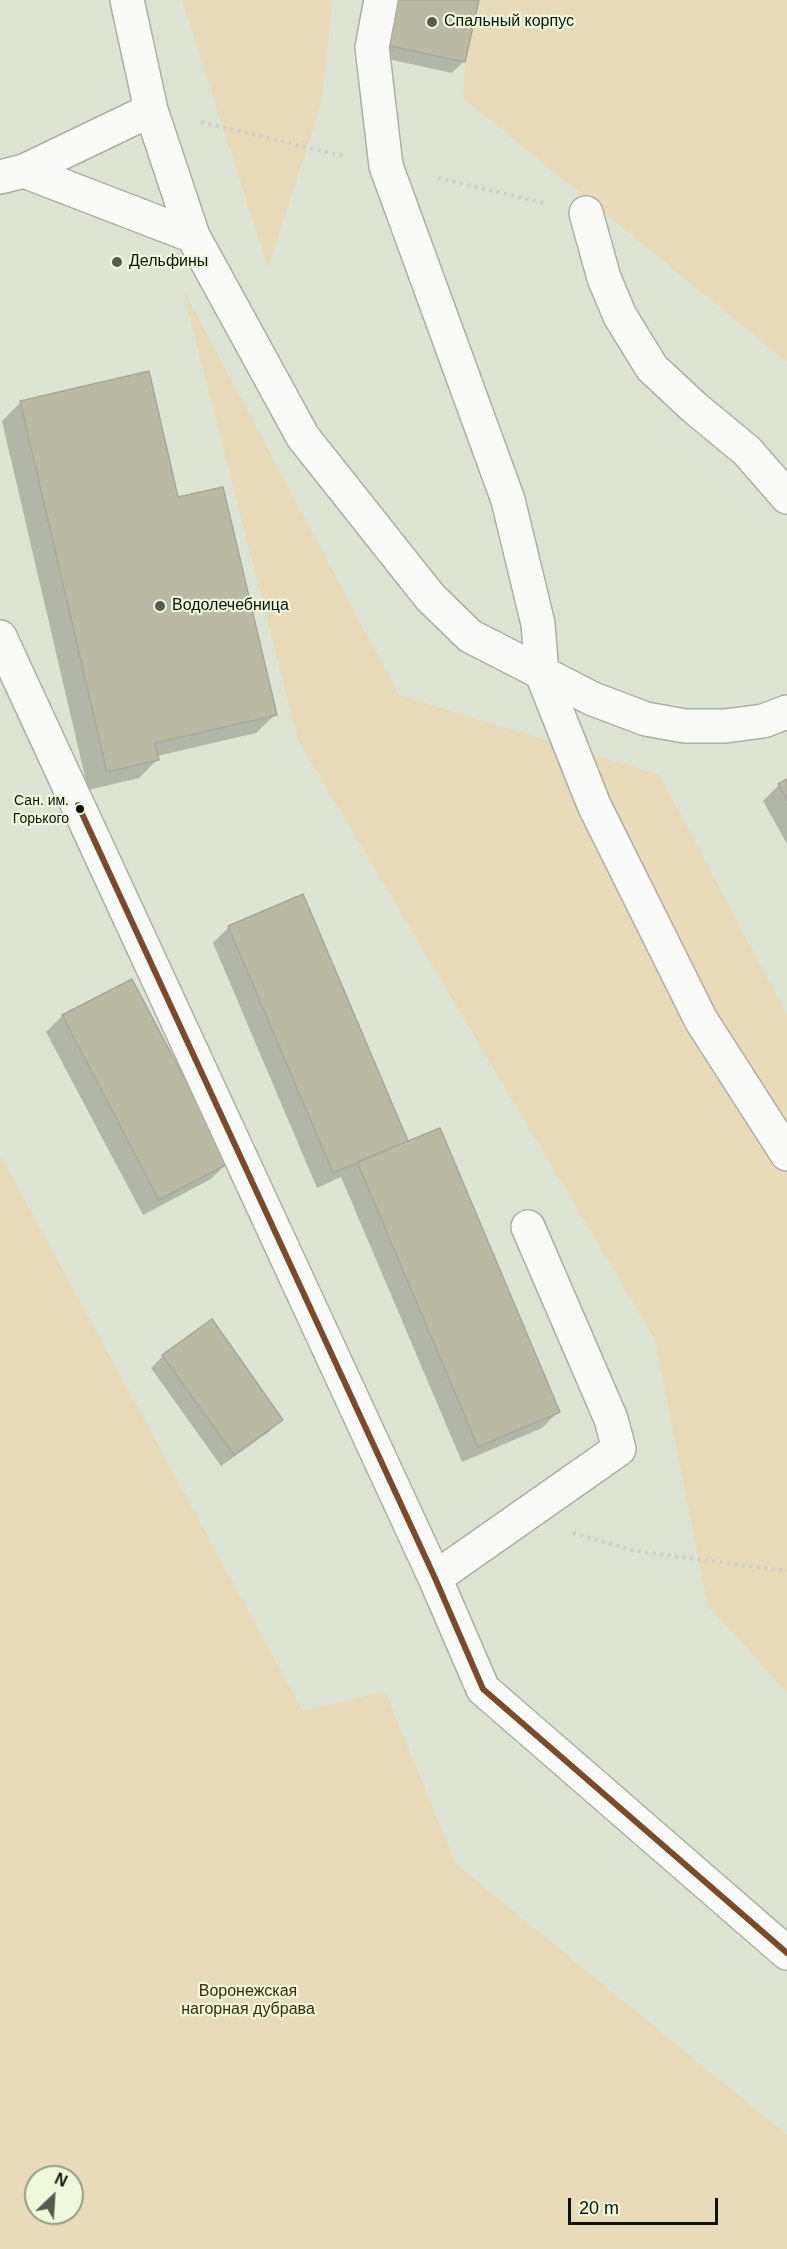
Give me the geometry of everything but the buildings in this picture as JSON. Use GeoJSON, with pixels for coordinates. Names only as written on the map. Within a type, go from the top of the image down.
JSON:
{"type":"FeatureCollection","features":[{"type":"Feature","properties":{"kind":"street"},"geometry":{"type":"LineString","coordinates":[[128,0],[151,110],[193,236],[303,437],[430,597],[471,636],[593,699],[646,718],[685,726],[725,726],[763,720],[787,712]]}},
{"type":"Feature","properties":{"kind":"street"},"geometry":{"type":"LineString","coordinates":[[381,0],[372,47],[386,166],[508,500],[538,624],[542,674],[594,805],[701,1020],[787,1154]]}},
{"type":"Feature","properties":{"kind":"street"},"geometry":{"type":"LineString","coordinates":[[12,174],[151,110]]}},
{"type":"Feature","properties":{"kind":"street"},"geometry":{"type":"LineString","coordinates":[[12,174],[193,236]]}},
{"type":"Feature","properties":{"kind":"street"},"geometry":{"type":"LineString","coordinates":[[586,213],[604,278],[620,316],[652,368],[694,408],[747,451],[787,497]]}},
{"type":"Feature","properties":{"kind":"street"},"geometry":{"type":"LineString","coordinates":[[0,637],[435,1578],[483,1689],[787,1953]]}},
{"type":"Feature","properties":{"kind":"street"},"geometry":{"type":"LineString","coordinates":[[435,1578],[619,1449],[611,1419],[528,1227]]}},
{"type":"Feature","properties":{"kind":"path"},"geometry":{"type":"LineString","coordinates":[[520,1518],[635,1551],[787,1571]]}},
{"type":"Feature","properties":{"kind":"green space"},"geometry":{"type":"Polygon","coordinates":[[[182,0],[333,0],[321,105],[268,268],[182,0]]]}},
{"type":"Feature","properties":{"kind":"green space"},"geometry":{"type":"Polygon","coordinates":[[[469,0],[787,0],[787,362],[463,98],[469,0]]]}},
{"type":"Feature","properties":{"kind":"green space"},"geometry":{"type":"Polygon","coordinates":[[[182,287],[399,695],[660,775],[787,1015],[787,1693],[708,1606],[654,1338],[298,740],[182,287]]]}},
{"type":"Feature","properties":{"kind":"green space","name":"Воронежская нагорная дубрава"},"geometry":{"type":"Polygon","coordinates":[[[0,1154],[303,1711],[385,1691],[456,1864],[787,2135],[787,2249],[0,2249],[0,1154]]]}},
{"type":"Feature","properties":{"kind":"transit line"},"geometry":{"type":"LineString","coordinates":[[78,805],[435,1578],[483,1689],[787,1953]]}},
{"type":"Feature","properties":{"kind":"place","name":"Спальный корпус"},"geometry":{"type":"Point","coordinates":[432,22]}},
{"type":"Feature","properties":{"kind":"place","name":"Дельфины"},"geometry":{"type":"Point","coordinates":[117,262]}},
{"type":"Feature","properties":{"kind":"place","name":"Водолечебница"},"geometry":{"type":"Point","coordinates":[160,606]}},
{"type":"Feature","properties":{"kind":"place","name":"Сан. им. Горького"},"geometry":{"type":"Point","coordinates":[80,809]}}]}
